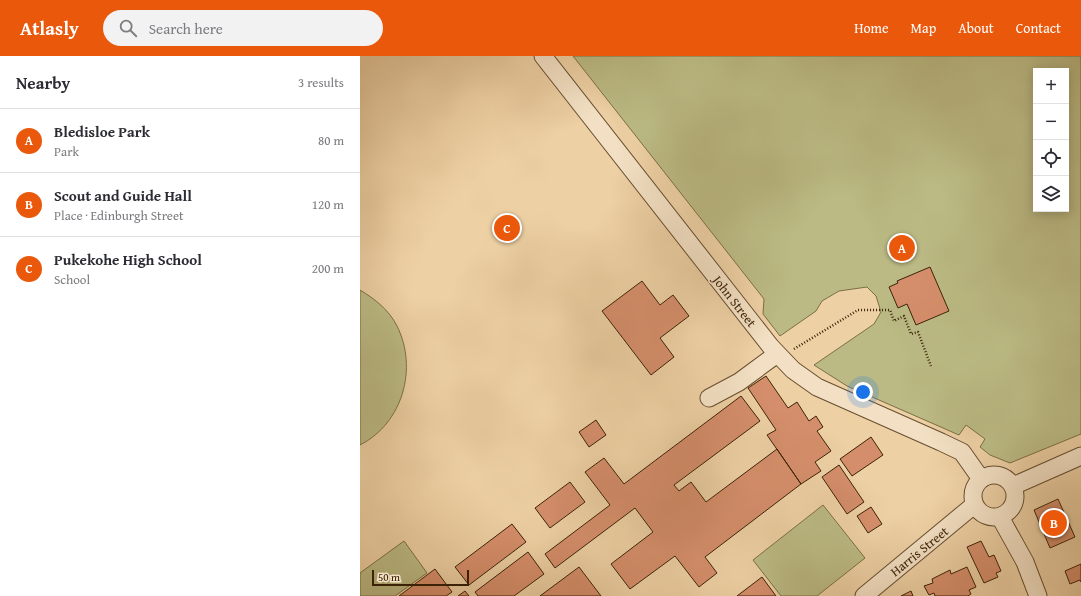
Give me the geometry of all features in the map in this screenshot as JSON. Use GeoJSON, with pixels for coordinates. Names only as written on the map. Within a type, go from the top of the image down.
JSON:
{"type":"FeatureCollection","features":[{"type":"Feature","properties":{"kind":"street","name":"John Street"},"geometry":{"type":"LineString","coordinates":[[543,56],[777,354],[792,370],[817,387],[962,452],[981,479]]}},
{"type":"Feature","properties":{"kind":"street"},"geometry":{"type":"LineString","coordinates":[[709,398],[740,382],[777,354]]}},
{"type":"Feature","properties":{"kind":"street"},"geometry":{"type":"LineString","coordinates":[[1013,486],[1081,456]]}},
{"type":"Feature","properties":{"kind":"street"},"geometry":{"type":"LineString","coordinates":[[992,475],[1000,476],[1007,479],[1013,486],[1016,500],[1013,507],[1007,513],[1000,517],[993,518],[985,516],[979,512],[974,505],[973,493],[975,486],[981,479],[992,475]]}},
{"type":"Feature","properties":{"kind":"street","name":"Harris Street"},"geometry":{"type":"LineString","coordinates":[[864,596],[974,505]]}},
{"type":"Feature","properties":{"kind":"street"},"geometry":{"type":"LineString","coordinates":[[1000,517],[1025,562],[1038,596]]}},
{"type":"Feature","properties":{"kind":"path"},"geometry":{"type":"LineString","coordinates":[[794,349],[858,310],[890,310],[894,321],[904,316],[911,334],[918,332],[931,366]]}},
{"type":"Feature","properties":{"kind":"shaded area"},"geometry":{"type":"Polygon","coordinates":[[[573,56],[1081,56],[1081,434],[1010,463],[990,455],[980,447],[985,439],[966,425],[959,435],[847,386],[814,365],[874,324],[881,312],[876,296],[867,287],[839,291],[822,301],[816,311],[780,336],[763,314],[764,299],[573,56]]]}},
{"type":"Feature","properties":{"kind":"shaded area"},"geometry":{"type":"Polygon","coordinates":[[[360,290],[381,305],[394,320],[403,342],[406,359],[406,376],[396,409],[387,423],[375,435],[360,445],[360,290]]]}},
{"type":"Feature","properties":{"kind":"shaded area"},"geometry":{"type":"Polygon","coordinates":[[[823,505],[865,558],[817,596],[781,596],[753,560],[823,505]]]}},
{"type":"Feature","properties":{"kind":"shaded area"},"geometry":{"type":"Polygon","coordinates":[[[404,541],[427,573],[395,596],[360,596],[360,573],[404,541]]]}},
{"type":"Feature","properties":{"kind":"building"},"geometry":{"type":"Polygon","coordinates":[[[930,267],[949,311],[916,325],[907,304],[898,308],[889,287],[898,283],[897,281],[930,267]]]}},
{"type":"Feature","properties":{"kind":"building"},"geometry":{"type":"Polygon","coordinates":[[[642,281],[660,305],[673,295],[689,316],[660,338],[674,357],[651,375],[602,311],[642,281]]]}},
{"type":"Feature","properties":{"kind":"building"},"geometry":{"type":"Polygon","coordinates":[[[766,376],[788,408],[797,402],[809,421],[816,416],[823,427],[817,431],[831,451],[815,462],[821,471],[801,484],[767,435],[776,430],[748,388],[766,376]]]}},
{"type":"Feature","properties":{"kind":"building"},"geometry":{"type":"Polygon","coordinates":[[[741,396],[760,421],[674,485],[679,491],[691,482],[706,502],[777,449],[801,484],[705,557],[717,573],[699,587],[675,556],[630,589],[611,564],[653,532],[635,508],[555,568],[545,554],[610,505],[585,472],[604,458],[624,484],[741,396]]]}},
{"type":"Feature","properties":{"kind":"building"},"geometry":{"type":"Polygon","coordinates":[[[596,420],[606,435],[589,447],[579,432],[596,420]]]}},
{"type":"Feature","properties":{"kind":"building"},"geometry":{"type":"Polygon","coordinates":[[[871,437],[883,455],[852,476],[840,459],[871,437]]]}},
{"type":"Feature","properties":{"kind":"building"},"geometry":{"type":"Polygon","coordinates":[[[839,465],[864,502],[847,514],[822,477],[839,465]]]}},
{"type":"Feature","properties":{"kind":"building"},"geometry":{"type":"Polygon","coordinates":[[[570,482],[585,502],[550,528],[535,508],[570,482]]]}},
{"type":"Feature","properties":{"kind":"building"},"geometry":{"type":"Polygon","coordinates":[[[1058,499],[1075,537],[1050,548],[1034,510],[1058,499]]]}},
{"type":"Feature","properties":{"kind":"building"},"geometry":{"type":"Polygon","coordinates":[[[871,507],[882,524],[868,533],[857,516],[871,507]]]}},
{"type":"Feature","properties":{"kind":"building"},"geometry":{"type":"Polygon","coordinates":[[[512,524],[526,542],[469,585],[455,567],[512,524]]]}},
{"type":"Feature","properties":{"kind":"building"},"geometry":{"type":"Polygon","coordinates":[[[981,541],[989,557],[994,555],[1001,571],[996,573],[998,577],[984,583],[967,547],[981,541]]]}},
{"type":"Feature","properties":{"kind":"building"},"geometry":{"type":"Polygon","coordinates":[[[528,552],[544,574],[514,596],[478,596],[475,592],[528,552]]]}},
{"type":"Feature","properties":{"kind":"building"},"geometry":{"type":"Polygon","coordinates":[[[1081,564],[1081,582],[1080,580],[1070,584],[1065,571],[1081,564]]]}},
{"type":"Feature","properties":{"kind":"building"},"geometry":{"type":"Polygon","coordinates":[[[579,567],[601,596],[540,596],[579,567]]]}},
{"type":"Feature","properties":{"kind":"building"},"geometry":{"type":"Polygon","coordinates":[[[967,567],[976,587],[969,590],[971,594],[968,596],[935,596],[934,593],[929,595],[924,586],[933,583],[932,579],[950,570],[951,574],[967,567]]]}},
{"type":"Feature","properties":{"kind":"building"},"geometry":{"type":"Polygon","coordinates":[[[435,569],[452,592],[446,596],[399,596],[435,569]]]}},
{"type":"Feature","properties":{"kind":"building"},"geometry":{"type":"Polygon","coordinates":[[[762,577],[776,596],[737,596],[762,577]]]}},
{"type":"Feature","properties":{"kind":"building"},"geometry":{"type":"Polygon","coordinates":[[[465,591],[469,596],[458,596],[465,591]]]}},
{"type":"Feature","properties":{"kind":"building"},"geometry":{"type":"Polygon","coordinates":[[[911,591],[913,596],[901,596],[911,591]]]}},
{"type":"Feature","properties":{"kind":"place","name":"Pukekohe High School"},"geometry":{"type":"Point","coordinates":[507,228]}},
{"type":"Feature","properties":{"kind":"place","name":"Bledisloe Park"},"geometry":{"type":"Point","coordinates":[902,248]}},
{"type":"Feature","properties":{"kind":"place","name":"Scout and Guide Hall"},"geometry":{"type":"Point","coordinates":[1054,523]}}]}
